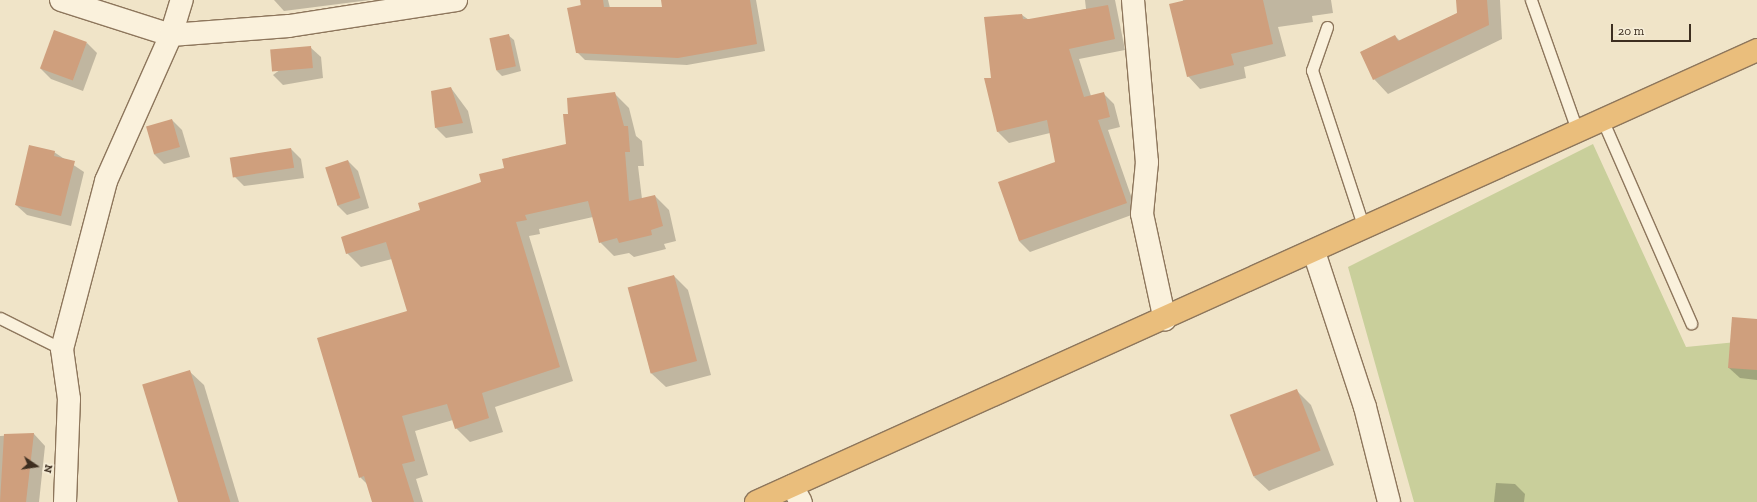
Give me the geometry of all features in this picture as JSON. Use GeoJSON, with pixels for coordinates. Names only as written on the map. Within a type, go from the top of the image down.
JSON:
{"type":"FeatureCollection","features":[{"type":"Feature","properties":{"kind":"highway"},"geometry":{"type":"LineString","coordinates":[[756,502],[796,494],[1364,228],[1577,130],[1757,50]]}},
{"type":"Feature","properties":{"kind":"street"},"geometry":{"type":"LineString","coordinates":[[61,0],[171,35],[289,26],[456,0]]}},
{"type":"Feature","properties":{"kind":"street"},"geometry":{"type":"LineString","coordinates":[[65,502],[69,399],[62,349],[106,181],[171,35],[182,0]]}},
{"type":"Feature","properties":{"kind":"street"},"geometry":{"type":"LineString","coordinates":[[1133,0],[1147,162],[1142,214],[1165,320]]}},
{"type":"Feature","properties":{"kind":"street"},"geometry":{"type":"LineString","coordinates":[[1314,252],[1366,407],[1389,502]]}},
{"type":"Feature","properties":{"kind":"lane"},"geometry":{"type":"LineString","coordinates":[[1530,0],[1577,130]]}},
{"type":"Feature","properties":{"kind":"lane"},"geometry":{"type":"LineString","coordinates":[[1328,27],[1312,70],[1364,228]]}},
{"type":"Feature","properties":{"kind":"lane"},"geometry":{"type":"LineString","coordinates":[[1602,120],[1691,323]]}},
{"type":"Feature","properties":{"kind":"lane"},"geometry":{"type":"LineString","coordinates":[[0,318],[62,349]]}},
{"type":"Feature","properties":{"kind":"green space"},"geometry":{"type":"Polygon","coordinates":[[[1593,144],[1686,347],[1757,340],[1757,502],[1414,502],[1348,267],[1593,144]]]}},
{"type":"Feature","properties":{"kind":"building"},"geometry":{"type":"Polygon","coordinates":[[[580,0],[603,0],[604,7],[662,7],[661,0],[750,0],[757,44],[678,58],[576,53],[567,8],[581,5],[580,0]]]}},
{"type":"Feature","properties":{"kind":"building"},"geometry":{"type":"Polygon","coordinates":[[[1186,0],[1263,0],[1273,44],[1231,54],[1234,65],[1187,77],[1169,4],[1186,0]]]}},
{"type":"Feature","properties":{"kind":"building"},"geometry":{"type":"Polygon","coordinates":[[[1456,0],[1487,0],[1489,25],[1373,80],[1360,52],[1395,35],[1398,41],[1457,13],[1456,0]]]}},
{"type":"Feature","properties":{"kind":"building"},"geometry":{"type":"Polygon","coordinates":[[[1108,5],[1115,39],[1069,49],[1084,97],[1104,92],[1110,117],[1098,120],[1127,203],[1019,241],[998,182],[1055,162],[1047,120],[997,132],[984,78],[991,78],[984,17],[1022,14],[1023,19],[1029,19],[1108,5]]]}},
{"type":"Feature","properties":{"kind":"building"},"geometry":{"type":"Polygon","coordinates":[[[54,30],[87,42],[73,80],[40,69],[54,30]]]}},
{"type":"Feature","properties":{"kind":"building"},"geometry":{"type":"Polygon","coordinates":[[[509,34],[516,66],[496,70],[489,38],[509,34]]]}},
{"type":"Feature","properties":{"kind":"building"},"geometry":{"type":"Polygon","coordinates":[[[311,46],[313,68],[272,71],[270,50],[311,46]]]}},
{"type":"Feature","properties":{"kind":"building"},"geometry":{"type":"Polygon","coordinates":[[[451,87],[463,123],[435,128],[431,91],[451,87]]]}},
{"type":"Feature","properties":{"kind":"building"},"geometry":{"type":"Polygon","coordinates":[[[615,92],[624,126],[628,126],[630,152],[625,152],[629,201],[655,195],[663,226],[651,230],[652,235],[619,243],[617,238],[599,243],[588,201],[525,215],[527,220],[516,222],[560,367],[482,393],[489,418],[455,429],[447,404],[402,416],[415,461],[402,464],[414,502],[372,502],[364,476],[359,478],[317,338],[407,311],[386,242],[346,254],[341,237],[420,210],[418,203],[481,182],[479,174],[504,168],[502,159],[566,144],[563,114],[568,114],[567,98],[615,92]]]}},
{"type":"Feature","properties":{"kind":"building"},"geometry":{"type":"Polygon","coordinates":[[[172,119],[180,147],[154,154],[146,126],[172,119]]]}},
{"type":"Feature","properties":{"kind":"building"},"geometry":{"type":"Polygon","coordinates":[[[29,145],[55,151],[54,156],[75,161],[61,216],[15,205],[29,145]]]}},
{"type":"Feature","properties":{"kind":"building"},"geometry":{"type":"Polygon","coordinates":[[[291,148],[294,168],[233,177],[230,158],[291,148]]]}},
{"type":"Feature","properties":{"kind":"building"},"geometry":{"type":"Polygon","coordinates":[[[348,160],[360,198],[338,205],[325,167],[348,160]]]}},
{"type":"Feature","properties":{"kind":"building"},"geometry":{"type":"Polygon","coordinates":[[[674,275],[697,361],[651,373],[628,287],[674,275]]]}},
{"type":"Feature","properties":{"kind":"building"},"geometry":{"type":"Polygon","coordinates":[[[1732,317],[1757,319],[1757,370],[1728,368],[1732,317]]]}},
{"type":"Feature","properties":{"kind":"building"},"geometry":{"type":"Polygon","coordinates":[[[190,370],[230,502],[178,502],[142,385],[190,370]]]}},
{"type":"Feature","properties":{"kind":"building"},"geometry":{"type":"Polygon","coordinates":[[[1297,389],[1321,451],[1253,476],[1230,415],[1297,389]]]}},
{"type":"Feature","properties":{"kind":"building"},"geometry":{"type":"Polygon","coordinates":[[[34,433],[26,502],[0,502],[4,434],[34,433]]]}}]}
